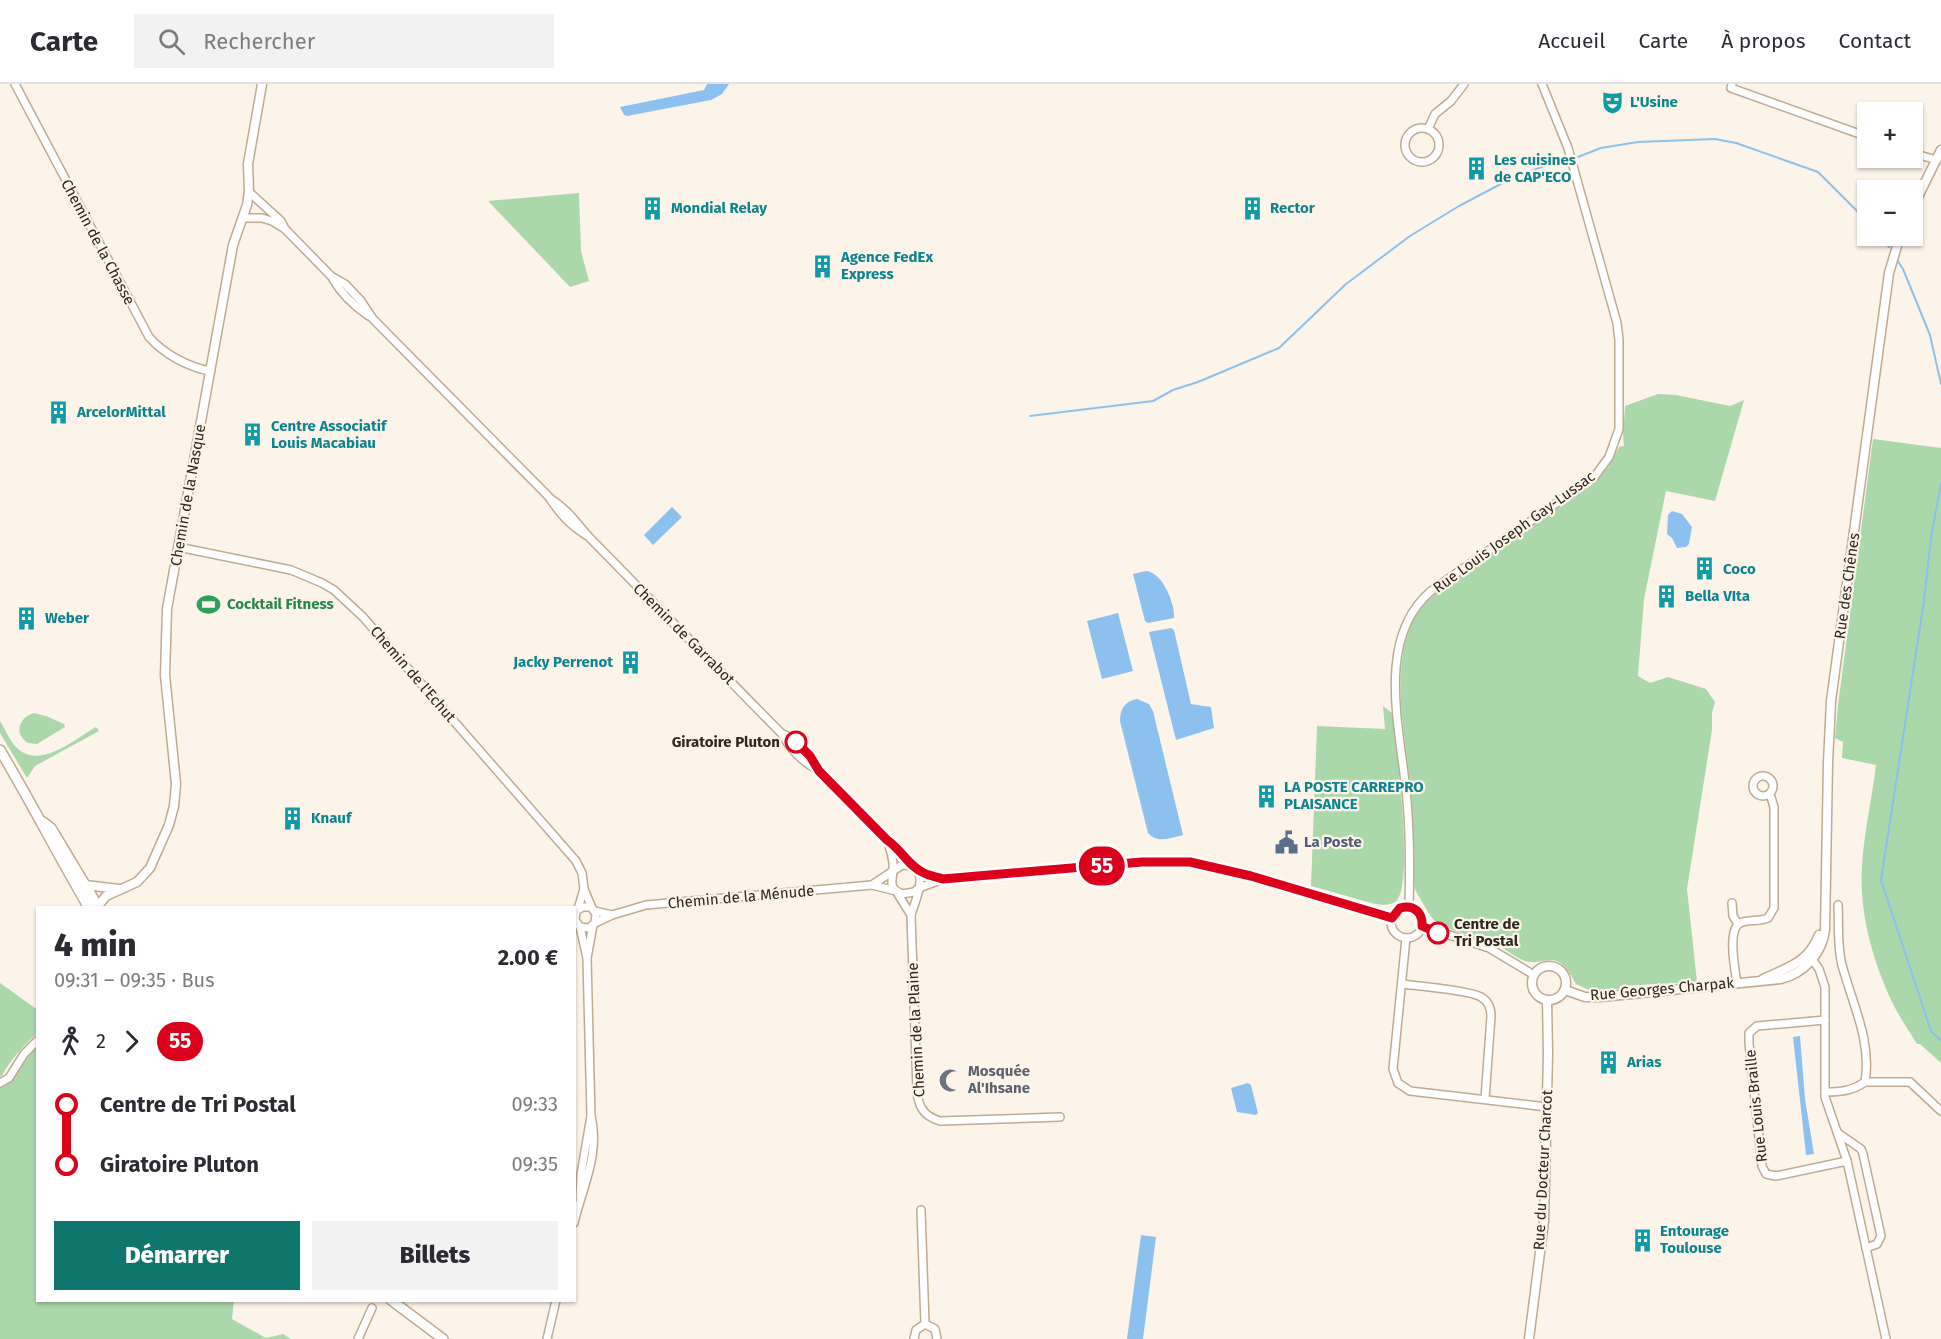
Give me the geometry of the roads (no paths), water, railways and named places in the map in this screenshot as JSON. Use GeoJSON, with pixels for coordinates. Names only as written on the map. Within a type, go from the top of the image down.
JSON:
{"type":"FeatureCollection","features":[{"type":"Feature","properties":{"kind":"main road"},"geometry":{"type":"LineString","coordinates":[[0,750],[41,820],[46,834],[94,906]]}},
{"type":"Feature","properties":{"kind":"main road"},"geometry":{"type":"LineString","coordinates":[[41,820],[51,828],[85,885],[95,906]]}},
{"type":"Feature","properties":{"kind":"main road"},"geometry":{"type":"LineString","coordinates":[[394,1302],[443,1339]]}},
{"type":"Feature","properties":{"kind":"street","name":"Chemin de la Chasse"},"geometry":{"type":"LineString","coordinates":[[15,84],[149,337],[161,349],[178,360],[210,371]]}},
{"type":"Feature","properties":{"kind":"street","name":"Chemin de la Nasque"},"geometry":{"type":"LineString","coordinates":[[96,906],[106,896],[137,882],[150,868],[169,825],[174,806],[176,784],[165,675],[167,609],[233,244],[236,231],[243,218],[249,192],[248,164],[262,84]]}},
{"type":"Feature","properties":{"kind":"street"},"geometry":{"type":"LineString","coordinates":[[1428,129],[1435,114],[1451,101],[1464,84]]}},
{"type":"Feature","properties":{"kind":"street","name":"Rue Louis Joseph Gay-Lussac"},"geometry":{"type":"LineString","coordinates":[[1409,906],[1408,817],[1395,691],[1403,630],[1421,600],[1431,591],[1595,476],[1609,457],[1618,435],[1620,412],[1618,331],[1571,158],[1542,84]]}},
{"type":"Feature","properties":{"kind":"street"},"geometry":{"type":"LineString","coordinates":[[1732,84],[1731,88],[1857,133]]}},
{"type":"Feature","properties":{"kind":"street"},"geometry":{"type":"LineString","coordinates":[[1416,129],[1428,129],[1437,137],[1436,154],[1427,161],[1416,161],[1407,153],[1405,142],[1407,136],[1416,129]]}},
{"type":"Feature","properties":{"kind":"street"},"geometry":{"type":"LineString","coordinates":[[1923,154],[1939,155],[1923,187]]}},
{"type":"Feature","properties":{"kind":"street","name":"Chemin de Garrabot"},"geometry":{"type":"LineString","coordinates":[[249,192],[281,221],[285,229]]}},
{"type":"Feature","properties":{"kind":"street","name":"Chemin de Garrabot"},"geometry":{"type":"LineString","coordinates":[[243,218],[272,220],[285,229],[331,276],[345,284],[361,301],[373,319],[549,497],[560,514],[586,535],[783,734],[794,740],[810,756],[819,771],[887,840],[895,845],[915,868]]}},
{"type":"Feature","properties":{"kind":"street","name":"Rue des Chênes"},"geometry":{"type":"LineString","coordinates":[[1811,956],[1823,940],[1825,920],[1827,763],[1831,701],[1889,273],[1897,246]]}},
{"type":"Feature","properties":{"kind":"street","name":"Chemin de l'Echut"},"geometry":{"type":"LineString","coordinates":[[178,547],[291,570],[322,583],[346,600],[576,861],[593,910]]}},
{"type":"Feature","properties":{"kind":"street"},"geometry":{"type":"LineString","coordinates":[[1737,983],[1732,935],[1734,929],[1738,924],[1766,919],[1774,908],[1774,810],[1770,794]]}},
{"type":"Feature","properties":{"kind":"street"},"geometry":{"type":"LineString","coordinates":[[887,840],[894,871],[891,881],[911,915]]}},
{"type":"Feature","properties":{"kind":"street"},"geometry":{"type":"LineString","coordinates":[[896,891],[908,895],[943,879],[1164,861],[1190,862],[1225,869],[1392,918]]}},
{"type":"Feature","properties":{"kind":"street"},"geometry":{"type":"LineString","coordinates":[[894,871],[902,865],[943,879]]}},
{"type":"Feature","properties":{"kind":"street"},"geometry":{"type":"LineString","coordinates":[[915,868],[921,879],[919,888]]}},
{"type":"Feature","properties":{"kind":"street","name":"Chemin de la Ménude"},"geometry":{"type":"LineString","coordinates":[[872,885],[894,871]]}},
{"type":"Feature","properties":{"kind":"street"},"geometry":{"type":"LineString","coordinates":[[85,885],[119,889]]}},
{"type":"Feature","properties":{"kind":"street","name":"Chemin de la Ménude"},"geometry":{"type":"LineString","coordinates":[[594,924],[612,915],[646,905],[872,885],[896,891]]}},
{"type":"Feature","properties":{"kind":"street","name":"Chemin de la Plaine"},"geometry":{"type":"LineString","coordinates":[[919,888],[911,915],[917,1090],[922,1110],[931,1118],[940,1121],[1060,1117]]}},
{"type":"Feature","properties":{"kind":"street"},"geometry":{"type":"LineString","coordinates":[[576,911],[584,889]]}},
{"type":"Feature","properties":{"kind":"street"},"geometry":{"type":"LineString","coordinates":[[1732,903],[1733,916],[1738,924]]}},
{"type":"Feature","properties":{"kind":"street"},"geometry":{"type":"LineString","coordinates":[[1838,905],[1839,950],[1865,1047],[1867,1064],[1865,1082]]}},
{"type":"Feature","properties":{"kind":"street"},"geometry":{"type":"LineString","coordinates":[[576,911],[585,906],[593,910],[597,917],[587,958],[594,1150],[576,1215]]}},
{"type":"Feature","properties":{"kind":"street"},"geometry":{"type":"LineString","coordinates":[[1409,906],[1418,911],[1423,921],[1418,933],[1406,938],[1394,932],[1391,923],[1400,908],[1409,906]]}},
{"type":"Feature","properties":{"kind":"street","name":"Chemin de la Ménude"},"geometry":{"type":"LineString","coordinates":[[593,910],[612,915]]}},
{"type":"Feature","properties":{"kind":"street"},"geometry":{"type":"LineString","coordinates":[[578,925],[589,928],[594,924]]}},
{"type":"Feature","properties":{"kind":"street"},"geometry":{"type":"LineString","coordinates":[[578,925],[587,958]]}},
{"type":"Feature","properties":{"kind":"street"},"geometry":{"type":"LineString","coordinates":[[1422,926],[1489,948],[1534,975]]}},
{"type":"Feature","properties":{"kind":"street"},"geometry":{"type":"LineString","coordinates":[[1406,938],[1393,1068],[1398,1083],[1410,1091],[1547,1107]]}},
{"type":"Feature","properties":{"kind":"street"},"geometry":{"type":"LineString","coordinates":[[1811,956],[1824,983],[1825,1092],[1828,1110],[1846,1158],[1886,1339]]}},
{"type":"Feature","properties":{"kind":"street","name":"Rue Georges Charpak"},"geometry":{"type":"LineString","coordinates":[[1760,980],[1811,956]]}},
{"type":"Feature","properties":{"kind":"street","name":"Rue Georges Charpak"},"geometry":{"type":"LineString","coordinates":[[1565,990],[1586,997],[1601,997],[1760,980],[1771,981],[1793,975],[1811,956]]}},
{"type":"Feature","properties":{"kind":"street"},"geometry":{"type":"LineString","coordinates":[[1554,966],[1565,976],[1567,983],[1565,990],[1554,1000],[1539,997],[1532,983],[1534,975],[1539,969],[1554,966]]}},
{"type":"Feature","properties":{"kind":"street"},"geometry":{"type":"LineString","coordinates":[[1402,984],[1473,994],[1486,1001],[1491,1016],[1485,1099]]}},
{"type":"Feature","properties":{"kind":"street","name":"Rue du Docteur Charcot"},"geometry":{"type":"LineString","coordinates":[[1528,1339],[1544,1225],[1547,1000]]}},
{"type":"Feature","properties":{"kind":"street","name":"Rue Louis Braille"},"geometry":{"type":"LineString","coordinates":[[1825,1020],[1757,1026],[1749,1033],[1762,1166],[1766,1174],[1776,1176],[1846,1158]]}},
{"type":"Feature","properties":{"kind":"street"},"geometry":{"type":"LineString","coordinates":[[0,1083],[9,1078],[24,1054],[36,1042]]}},
{"type":"Feature","properties":{"kind":"street"},"geometry":{"type":"LineString","coordinates":[[1825,1092],[1850,1090],[1865,1082],[1910,1083],[1941,1111]]}},
{"type":"Feature","properties":{"kind":"street"},"geometry":{"type":"LineString","coordinates":[[1838,1133],[1863,1154],[1881,1236],[1877,1244],[1866,1248]]}},
{"type":"Feature","properties":{"kind":"street"},"geometry":{"type":"LineString","coordinates":[[1846,1158],[1849,1149],[1857,1147]]}},
{"type":"Feature","properties":{"kind":"street"},"geometry":{"type":"LineString","coordinates":[[921,1210],[925,1324]]}},
{"type":"Feature","properties":{"kind":"street"},"geometry":{"type":"LineString","coordinates":[[547,1339],[556,1302]]}},
{"type":"Feature","properties":{"kind":"street"},"geometry":{"type":"LineString","coordinates":[[358,1339],[372,1308]]}},
{"type":"Feature","properties":{"kind":"street"},"geometry":{"type":"LineString","coordinates":[[914,1339],[916,1330],[925,1324]]}},
{"type":"Feature","properties":{"kind":"street"},"geometry":{"type":"LineString","coordinates":[[925,1324],[935,1329],[937,1339]]}},
{"type":"Feature","properties":{"kind":"water"},"geometry":{"type":"Polygon","coordinates":[[[707,84],[729,84],[722,94],[711,100],[627,116],[620,107],[704,90],[707,84]]]}},
{"type":"Feature","properties":{"kind":"water"},"geometry":{"type":"Polygon","coordinates":[[[672,507],[682,517],[653,545],[644,535],[672,507]]]}},
{"type":"Feature","properties":{"kind":"water"},"geometry":{"type":"Polygon","coordinates":[[[1672,511],[1682,514],[1692,527],[1689,544],[1686,547],[1677,548],[1667,534],[1668,515],[1672,511]]]}},
{"type":"Feature","properties":{"kind":"water"},"geometry":{"type":"Polygon","coordinates":[[[1146,571],[1162,582],[1170,597],[1174,618],[1148,623],[1145,621],[1133,574],[1146,571]]]}},
{"type":"Feature","properties":{"kind":"water"},"geometry":{"type":"Polygon","coordinates":[[[1118,613],[1133,671],[1102,679],[1087,621],[1118,613]]]}},
{"type":"Feature","properties":{"kind":"water"},"geometry":{"type":"Polygon","coordinates":[[[1171,628],[1174,630],[1191,704],[1211,707],[1214,728],[1176,740],[1149,632],[1171,628]]]}},
{"type":"Feature","properties":{"kind":"water"},"geometry":{"type":"Polygon","coordinates":[[[1137,699],[1149,704],[1153,711],[1183,835],[1169,839],[1156,838],[1148,833],[1120,721],[1124,706],[1137,699]]]}},
{"type":"Feature","properties":{"kind":"water"},"geometry":{"type":"Polygon","coordinates":[[[1800,1036],[1805,1099],[1814,1154],[1806,1155],[1793,1037],[1800,1036]]]}},
{"type":"Feature","properties":{"kind":"water"},"geometry":{"type":"Polygon","coordinates":[[[1248,1083],[1251,1085],[1258,1113],[1256,1115],[1237,1112],[1231,1088],[1248,1083]]]}},
{"type":"Feature","properties":{"kind":"water"},"geometry":{"type":"Polygon","coordinates":[[[1141,1235],[1156,1237],[1143,1339],[1127,1339],[1141,1235]]]}},
{"type":"Feature","properties":{"kind":"waterway"},"geometry":{"type":"LineString","coordinates":[[1578,157],[1601,148],[1638,142],[1715,139],[1736,143],[1818,172],[1857,211]]}},
{"type":"Feature","properties":{"kind":"waterway"},"geometry":{"type":"LineString","coordinates":[[1030,416],[1153,401],[1173,390],[1279,348],[1346,284],[1410,236],[1459,206],[1516,176],[1559,161]]}},
{"type":"Feature","properties":{"kind":"waterway"},"geometry":{"type":"LineString","coordinates":[[1897,260],[1903,269],[1930,335],[1941,384]]}},
{"type":"Feature","properties":{"kind":"waterway"},"geometry":{"type":"LineString","coordinates":[[1941,483],[1881,880],[1931,1031],[1941,1041]]}},
{"type":"Feature","properties":{"kind":"place","name":"L'Usine"},"geometry":{"type":"Point","coordinates":[1612,102]}},
{"type":"Feature","properties":{"kind":"place","name":"Les cuisines de CAP'ECO"},"geometry":{"type":"Point","coordinates":[1476,169]}},
{"type":"Feature","properties":{"kind":"place","name":"Mondial Relay"},"geometry":{"type":"Point","coordinates":[653,208]}},
{"type":"Feature","properties":{"kind":"place","name":"Rector"},"geometry":{"type":"Point","coordinates":[1252,208]}},
{"type":"Feature","properties":{"kind":"place","name":"Agence FedEx Express"},"geometry":{"type":"Point","coordinates":[823,266]}},
{"type":"Feature","properties":{"kind":"place","name":"ArcelorMittal"},"geometry":{"type":"Point","coordinates":[59,412]}},
{"type":"Feature","properties":{"kind":"place","name":"Centre Associatif Louis Macabiau"},"geometry":{"type":"Point","coordinates":[253,435]}},
{"type":"Feature","properties":{"kind":"place","name":"Coco"},"geometry":{"type":"Point","coordinates":[1705,569]}},
{"type":"Feature","properties":{"kind":"place","name":"Bella VIta"},"geometry":{"type":"Point","coordinates":[1667,596]}},
{"type":"Feature","properties":{"kind":"place","name":"Cocktail Fitness"},"geometry":{"type":"Point","coordinates":[209,604]}},
{"type":"Feature","properties":{"kind":"place","name":"Weber"},"geometry":{"type":"Point","coordinates":[27,618]}},
{"type":"Feature","properties":{"kind":"place","name":"Jacky Perrenot"},"geometry":{"type":"Point","coordinates":[631,662]}},
{"type":"Feature","properties":{"kind":"place","name":"Giratoire Pluton"},"geometry":{"type":"Point","coordinates":[796,742]}},
{"type":"Feature","properties":{"kind":"place","name":"LA POSTE CARREPRO PLAISANCE"},"geometry":{"type":"Point","coordinates":[1266,796]}},
{"type":"Feature","properties":{"kind":"place","name":"Knauf"},"geometry":{"type":"Point","coordinates":[293,818]}},
{"type":"Feature","properties":{"kind":"place","name":"La Poste"},"geometry":{"type":"Point","coordinates":[1286,842]}},
{"type":"Feature","properties":{"kind":"place","name":"Centre de Tri Postal"},"geometry":{"type":"Point","coordinates":[1438,933]}},
{"type":"Feature","properties":{"kind":"place","name":"Arias"},"geometry":{"type":"Point","coordinates":[1609,1062]}},
{"type":"Feature","properties":{"kind":"place","name":"Mosquée Al'Ihsane"},"geometry":{"type":"Point","coordinates":[950,1080]}},
{"type":"Feature","properties":{"kind":"place","name":"Entourage Toulouse"},"geometry":{"type":"Point","coordinates":[1642,1240]}}]}
